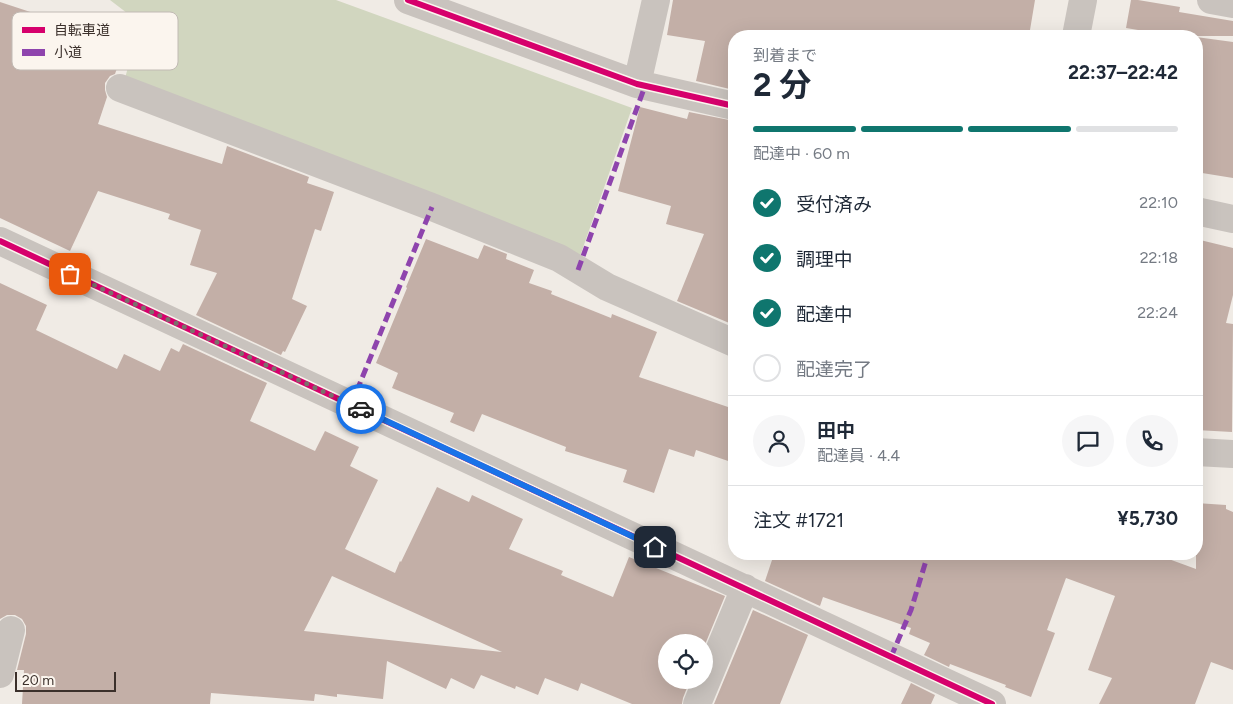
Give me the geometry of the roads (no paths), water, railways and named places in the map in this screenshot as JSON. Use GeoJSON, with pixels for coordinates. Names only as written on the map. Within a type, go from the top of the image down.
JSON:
{"type":"FeatureCollection","features":[{"type":"Feature","properties":{"kind":"street"},"geometry":{"type":"LineString","coordinates":[[408,0],[637,84],[728,105]]}},
{"type":"Feature","properties":{"kind":"street"},"geometry":{"type":"LineString","coordinates":[[637,84],[656,0]]}},
{"type":"Feature","properties":{"kind":"street"},"geometry":{"type":"LineString","coordinates":[[1077,30],[1083,0]]}},
{"type":"Feature","properties":{"kind":"street"},"geometry":{"type":"LineString","coordinates":[[1211,0],[1233,4]]}},
{"type":"Feature","properties":{"kind":"street"},"geometry":{"type":"LineString","coordinates":[[120,88],[432,207],[559,258],[606,286],[728,340]]}},
{"type":"Feature","properties":{"kind":"street"},"geometry":{"type":"LineString","coordinates":[[1203,213],[1233,219]]}},
{"type":"Feature","properties":{"kind":"street"},"geometry":{"type":"LineString","coordinates":[[0,241],[992,704]]}},
{"type":"Feature","properties":{"kind":"street"},"geometry":{"type":"LineString","coordinates":[[1203,452],[1233,454]]}},
{"type":"Feature","properties":{"kind":"street"},"geometry":{"type":"LineString","coordinates":[[697,704],[745,588]]}},
{"type":"Feature","properties":{"kind":"street"},"geometry":{"type":"LineString","coordinates":[[0,674],[11,630]]}}]}
